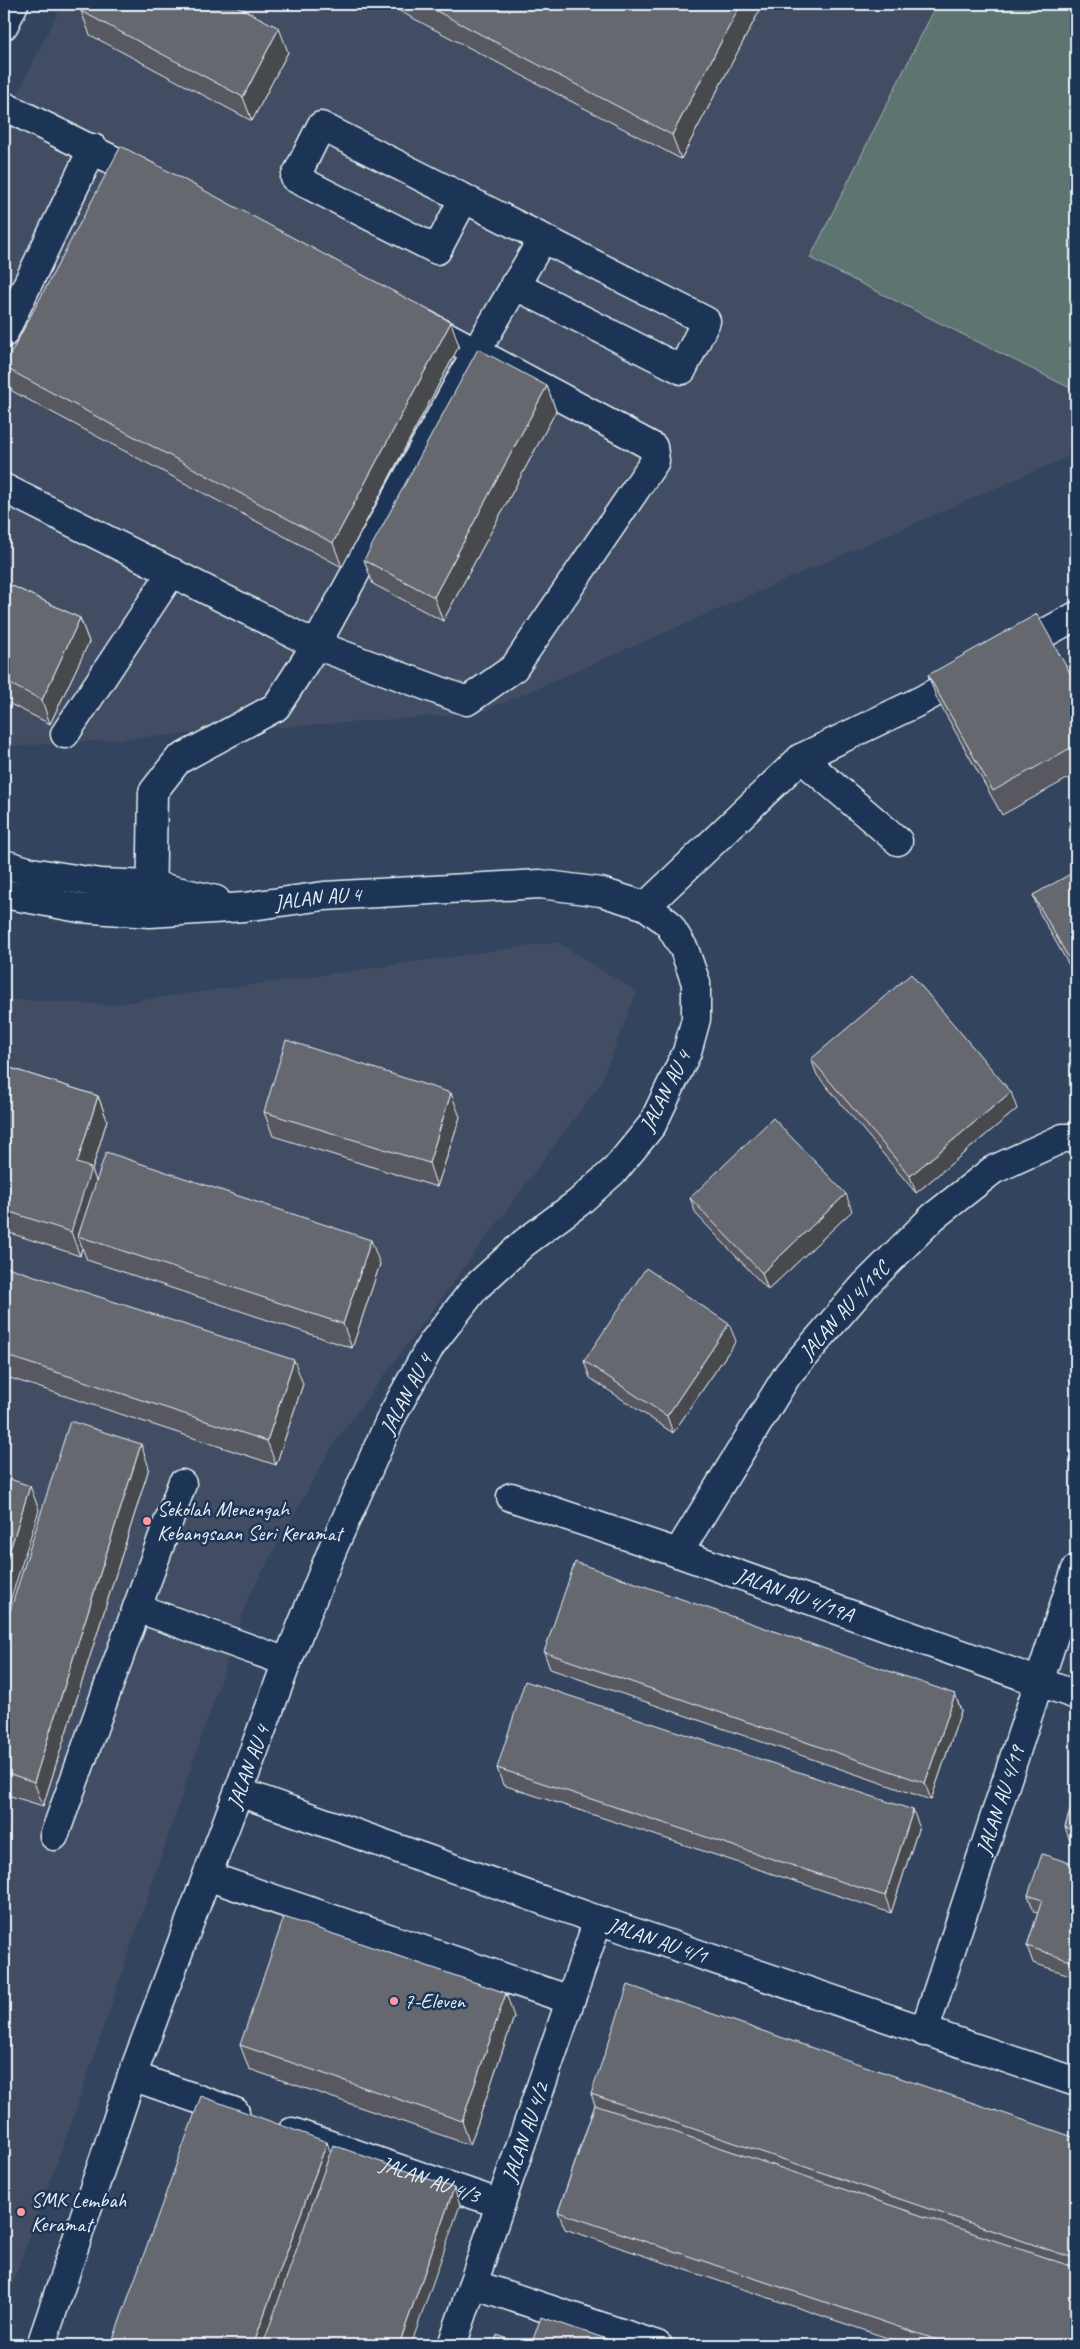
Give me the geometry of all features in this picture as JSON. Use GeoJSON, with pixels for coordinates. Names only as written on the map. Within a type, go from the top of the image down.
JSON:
{"type":"FeatureCollection","features":[{"type":"Feature","properties":{"kind":"street"},"geometry":{"type":"LineString","coordinates":[[4,25],[14,4]]}},
{"type":"Feature","properties":{"kind":"street"},"geometry":{"type":"LineString","coordinates":[[4,106],[93,148],[171,190]]}},
{"type":"Feature","properties":{"kind":"street"},"geometry":{"type":"LineString","coordinates":[[464,198],[438,250],[295,178],[321,126],[464,198],[543,238],[706,321],[682,370],[514,285]]}},
{"type":"Feature","properties":{"kind":"street"},"geometry":{"type":"LineString","coordinates":[[4,333],[93,148]]}},
{"type":"Feature","properties":{"kind":"street"},"geometry":{"type":"LineString","coordinates":[[150,913],[153,792],[178,760],[276,707],[316,645],[476,352],[543,238]]}},
{"type":"Feature","properties":{"kind":"street"},"geometry":{"type":"LineString","coordinates":[[4,488],[316,645],[467,701],[514,668],[655,461],[653,447],[398,310]]}},
{"type":"Feature","properties":{"kind":"street"},"geometry":{"type":"LineString","coordinates":[[64,734],[172,572]]}},
{"type":"Feature","properties":{"kind":"street"},"geometry":{"type":"LineString","coordinates":[[646,906],[802,758],[920,701],[1076,616]]}},
{"type":"Feature","properties":{"kind":"street"},"geometry":{"type":"LineString","coordinates":[[802,758],[898,841]]}},
{"type":"Feature","properties":{"kind":"street","name":"JALAN AU 4"},"geometry":{"type":"LineString","coordinates":[[4,864],[31,872],[101,883],[151,885],[244,906]]}},
{"type":"Feature","properties":{"kind":"street","name":"JALAN AU 4"},"geometry":{"type":"LineString","coordinates":[[4,894],[79,908],[150,913],[244,906],[324,896],[540,884],[602,892],[646,906],[668,923],[684,949],[696,983],[696,1018],[687,1052],[652,1125],[616,1169],[578,1203],[524,1243],[474,1288],[431,1345],[393,1414],[333,1548],[287,1662],[240,1792],[132,2076],[41,2345]]}},
{"type":"Feature","properties":{"kind":"street","name":"JALAN AU 4/19C"},"geometry":{"type":"LineString","coordinates":[[678,1553],[788,1374],[864,1286],[933,1217],[993,1170],[1063,1138],[1076,1138]]}},
{"type":"Feature","properties":{"kind":"street"},"geometry":{"type":"LineString","coordinates":[[54,1836],[182,1484]]}},
{"type":"Feature","properties":{"kind":"street","name":"JALAN AU 4/19A"},"geometry":{"type":"LineString","coordinates":[[512,1496],[1076,1695]]}},
{"type":"Feature","properties":{"kind":"street","name":"JALAN AU 4/19"},"geometry":{"type":"LineString","coordinates":[[924,2032],[1076,1569]]}},
{"type":"Feature","properties":{"kind":"street"},"geometry":{"type":"LineString","coordinates":[[137,1608],[287,1662]]}},
{"type":"Feature","properties":{"kind":"street","name":"JALAN AU 4/1"},"geometry":{"type":"LineString","coordinates":[[240,1792],[598,1920],[1076,2082]]}},
{"type":"Feature","properties":{"kind":"street"},"geometry":{"type":"LineString","coordinates":[[208,1876],[570,2000]]}},
{"type":"Feature","properties":{"kind":"street","name":"JALAN AU 4/2"},"geometry":{"type":"LineString","coordinates":[[452,2345],[598,1920]]}},
{"type":"Feature","properties":{"kind":"street","name":"JALAN AU 4/3"},"geometry":{"type":"LineString","coordinates":[[132,2076],[501,2204]]}},
{"type":"Feature","properties":{"kind":"street"},"geometry":{"type":"LineString","coordinates":[[473,2284],[657,2345]]}},
{"type":"Feature","properties":{"kind":"shaded area"},"geometry":{"type":"Polygon","coordinates":[[[62,4],[1076,4],[1076,453],[480,713],[4,747],[4,120],[62,4]]]}},
{"type":"Feature","properties":{"kind":"shaded area","name":"Sekolah Menengah Kebangsaan Seri Keramat"},"geometry":{"type":"Polygon","coordinates":[[[557,942],[637,992],[600,1084],[332,1446],[249,1596],[73,2118],[4,2307],[4,999],[107,1005],[557,942]]]}},
{"type":"Feature","properties":{"kind":"green space"},"geometry":{"type":"Polygon","coordinates":[[[937,4],[1076,4],[1076,391],[810,258],[937,4]]]}},
{"type":"Feature","properties":{"kind":"building"},"geometry":{"type":"Polygon","coordinates":[[[85,4],[233,4],[279,28],[243,97],[81,11],[85,4]]]}},
{"type":"Feature","properties":{"kind":"building"},"geometry":{"type":"Polygon","coordinates":[[[423,4],[741,4],[672,135],[423,4]]]}},
{"type":"Feature","properties":{"kind":"building"},"geometry":{"type":"Polygon","coordinates":[[[121,146],[451,322],[333,543],[4,367],[121,146]]]}},
{"type":"Feature","properties":{"kind":"building"},"geometry":{"type":"Polygon","coordinates":[[[478,349],[547,386],[434,597],[364,560],[478,349]]]}},
{"type":"Feature","properties":{"kind":"building"},"geometry":{"type":"Polygon","coordinates":[[[4,582],[80,618],[42,700],[4,681],[4,582]]]}},
{"type":"Feature","properties":{"kind":"building"},"geometry":{"type":"Polygon","coordinates":[[[1037,614],[1076,684],[1076,745],[993,791],[928,675],[1037,614]]]}},
{"type":"Feature","properties":{"kind":"building"},"geometry":{"type":"Polygon","coordinates":[[[1074,872],[1076,875],[1076,952],[1068,957],[1033,895],[1074,872]]]}},
{"type":"Feature","properties":{"kind":"building"},"geometry":{"type":"Polygon","coordinates":[[[911,974],[1011,1092],[910,1176],[811,1059],[911,974]]]}},
{"type":"Feature","properties":{"kind":"building"},"geometry":{"type":"Polygon","coordinates":[[[286,1040],[451,1093],[429,1163],[264,1112],[286,1040]]]}},
{"type":"Feature","properties":{"kind":"building"},"geometry":{"type":"Polygon","coordinates":[[[4,1066],[98,1096],[77,1163],[91,1168],[71,1232],[4,1210],[4,1066]]]}},
{"type":"Feature","properties":{"kind":"building"},"geometry":{"type":"Polygon","coordinates":[[[773,1118],[846,1194],[762,1273],[690,1198],[773,1118]]]}},
{"type":"Feature","properties":{"kind":"building"},"geometry":{"type":"Polygon","coordinates":[[[106,1152],[371,1240],[343,1324],[78,1236],[106,1152]]]}},
{"type":"Feature","properties":{"kind":"building"},"geometry":{"type":"Polygon","coordinates":[[[4,1266],[294,1360],[267,1441],[4,1355],[4,1266]]]}},
{"type":"Feature","properties":{"kind":"building"},"geometry":{"type":"Polygon","coordinates":[[[646,1268],[729,1324],[667,1416],[584,1361],[646,1268]]]}},
{"type":"Feature","properties":{"kind":"building"},"geometry":{"type":"Polygon","coordinates":[[[70,1421],[141,1444],[34,1782],[4,1772],[4,1630],[70,1421]]]}},
{"type":"Feature","properties":{"kind":"building"},"geometry":{"type":"Polygon","coordinates":[[[4,1477],[30,1486],[4,1569],[4,1477]]]}},
{"type":"Feature","properties":{"kind":"building"},"geometry":{"type":"Polygon","coordinates":[[[575,1562],[955,1694],[925,1783],[544,1652],[575,1562]]]}},
{"type":"Feature","properties":{"kind":"building"},"geometry":{"type":"Polygon","coordinates":[[[525,1681],[913,1810],[885,1896],[497,1768],[525,1681]]]}},
{"type":"Feature","properties":{"kind":"building"},"geometry":{"type":"Polygon","coordinates":[[[1076,1792],[1076,1831],[1065,1827],[1076,1792]]]}},
{"type":"Feature","properties":{"kind":"building"},"geometry":{"type":"Polygon","coordinates":[[[1042,1854],[1076,1865],[1076,1963],[1027,1946],[1042,1900],[1028,1895],[1042,1854]]]}},
{"type":"Feature","properties":{"kind":"building"},"geometry":{"type":"Polygon","coordinates":[[[284,1917],[506,1993],[462,2121],[240,2045],[284,1917]]]}},
{"type":"Feature","properties":{"kind":"building"},"geometry":{"type":"Polygon","coordinates":[[[628,1985],[1076,2138],[1076,2259],[591,2094],[628,1985]]]}},
{"type":"Feature","properties":{"kind":"building"},"geometry":{"type":"Polygon","coordinates":[[[201,2096],[327,2142],[253,2345],[111,2345],[201,2096]]]}},
{"type":"Feature","properties":{"kind":"building"},"geometry":{"type":"Polygon","coordinates":[[[595,2105],[1076,2268],[1076,2345],[952,2345],[558,2212],[595,2105]]]}},
{"type":"Feature","properties":{"kind":"building"},"geometry":{"type":"Polygon","coordinates":[[[333,2145],[454,2188],[399,2345],[263,2345],[333,2145]]]}},
{"type":"Feature","properties":{"kind":"building"},"geometry":{"type":"Polygon","coordinates":[[[541,2317],[625,2345],[531,2345],[541,2317]]]}},
{"type":"Feature","properties":{"kind":"building"},"geometry":{"type":"Polygon","coordinates":[[[497,2335],[525,2345],[494,2345],[497,2335]]]}},
{"type":"Feature","properties":{"kind":"place","name":"Sekolah Menengah Kebangsaan Seri Keramat"},"geometry":{"type":"Point","coordinates":[147,1521]}},
{"type":"Feature","properties":{"kind":"place","name":"7-Eleven"},"geometry":{"type":"Point","coordinates":[394,2001]}},
{"type":"Feature","properties":{"kind":"place","name":"SMK Lembah Keramat"},"geometry":{"type":"Point","coordinates":[21,2212]}}]}
